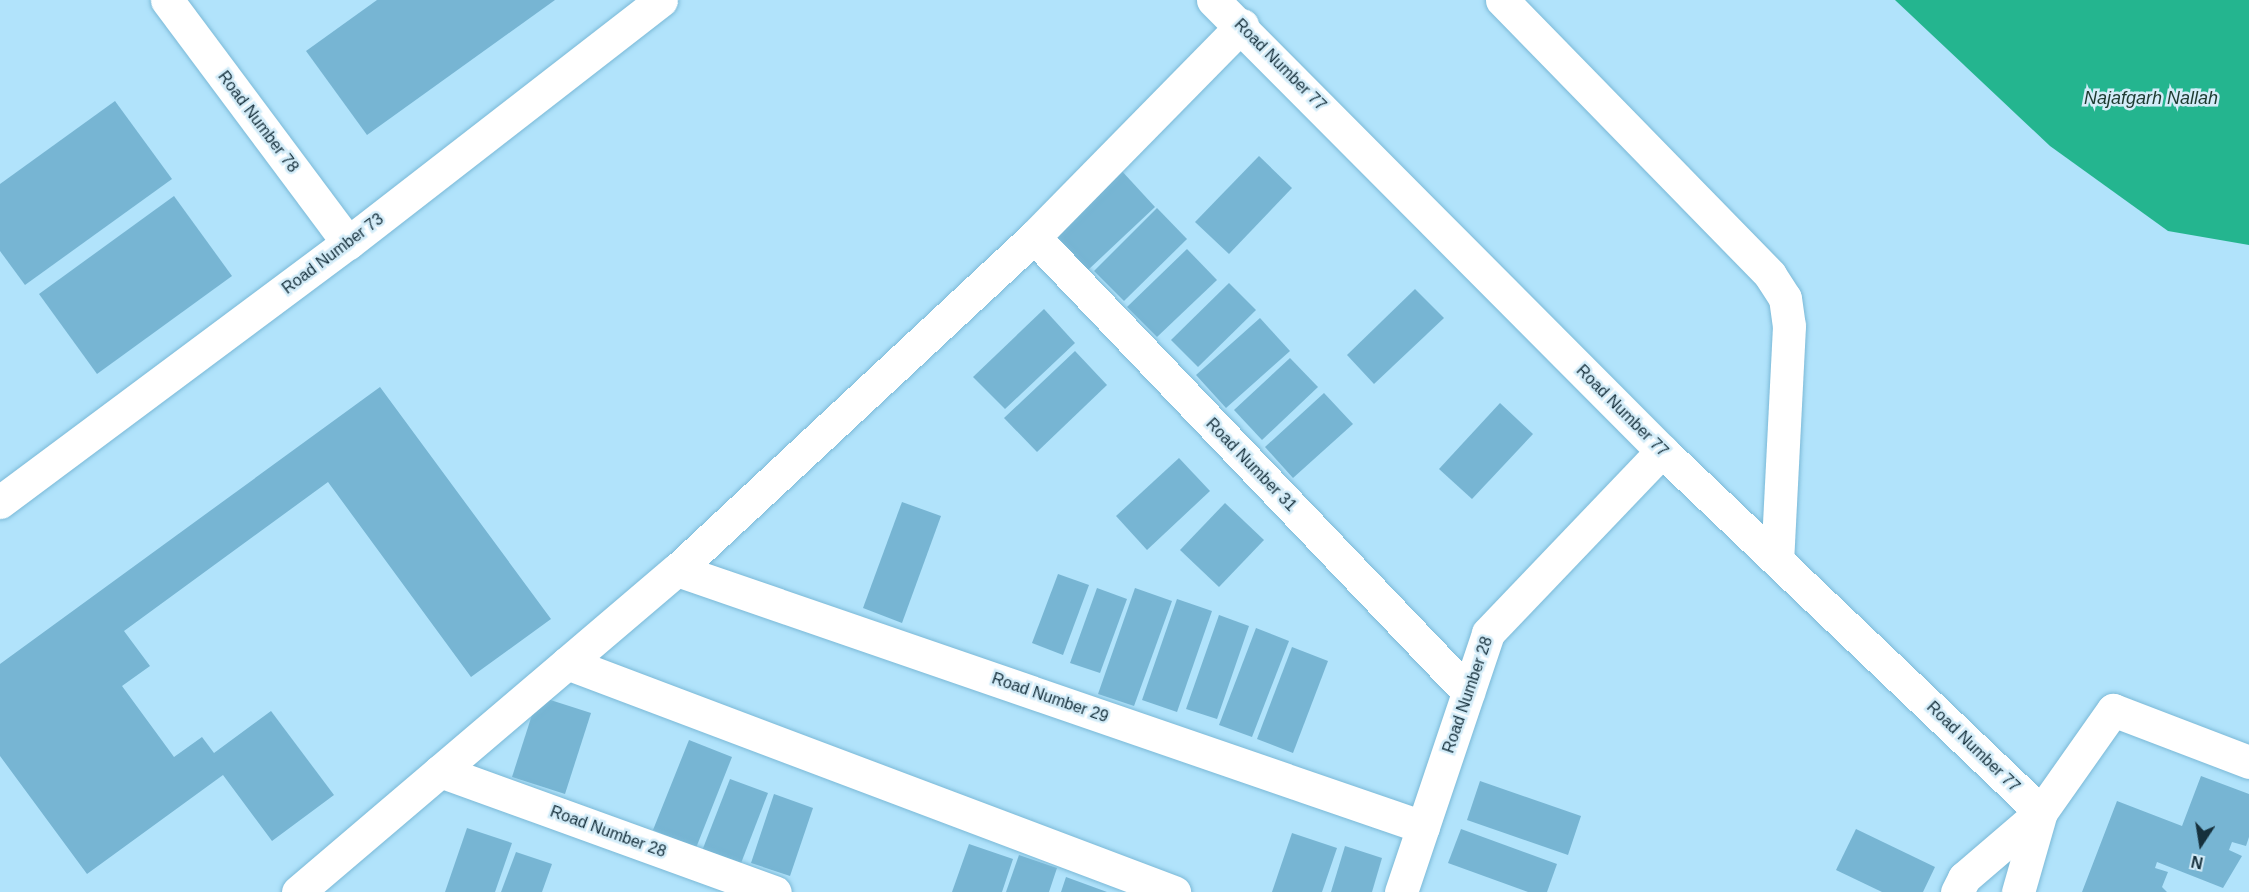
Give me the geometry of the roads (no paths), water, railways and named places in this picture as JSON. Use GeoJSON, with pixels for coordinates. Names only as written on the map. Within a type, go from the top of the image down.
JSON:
{"type":"FeatureCollection","features":[{"type":"Feature","properties":{"kind":"street","name":"Road Number 78"},"geometry":{"type":"LineString","coordinates":[[167,0],[348,243]]}},
{"type":"Feature","properties":{"kind":"street","name":"Road Number 73"},"geometry":{"type":"LineString","coordinates":[[0,502],[348,243],[661,0]]}},
{"type":"Feature","properties":{"kind":"street","name":"Road Number 77"},"geometry":{"type":"LineString","coordinates":[[1213,0],[1242,25],[1662,451],[2041,812]]}},
{"type":"Feature","properties":{"kind":"street"},"geometry":{"type":"LineString","coordinates":[[1503,0],[1770,275],[1785,298],[1789,326],[1777,561]]}},
{"type":"Feature","properties":{"kind":"street"},"geometry":{"type":"LineString","coordinates":[[298,892],[677,570],[1034,237],[1242,25]]}},
{"type":"Feature","properties":{"kind":"street","name":"Road Number 31"},"geometry":{"type":"LineString","coordinates":[[1034,237],[1468,692]]}},
{"type":"Feature","properties":{"kind":"street","name":"Road Number 28"},"geometry":{"type":"LineString","coordinates":[[1401,892],[1488,633],[1662,451]]}},
{"type":"Feature","properties":{"kind":"street","name":"Road Number 29"},"geometry":{"type":"LineString","coordinates":[[677,570],[1423,827]]}},
{"type":"Feature","properties":{"kind":"street"},"geometry":{"type":"LineString","coordinates":[[567,663],[1174,892]]}},
{"type":"Feature","properties":{"kind":"street"},"geometry":{"type":"LineString","coordinates":[[1957,892],[1964,878],[2041,812],[2113,710],[2249,762]]}},
{"type":"Feature","properties":{"kind":"street","name":"Road Number 28"},"geometry":{"type":"LineString","coordinates":[[440,771],[775,892]]}},
{"type":"Feature","properties":{"kind":"street"},"geometry":{"type":"LineString","coordinates":[[2018,892],[2041,812]]}},
{"type":"Feature","properties":{"kind":"water","name":"Najafgarh Nallah"},"geometry":{"type":"Polygon","coordinates":[[[1895,0],[2249,0],[2249,245],[2168,231],[2050,146],[1895,0]]]}}]}
